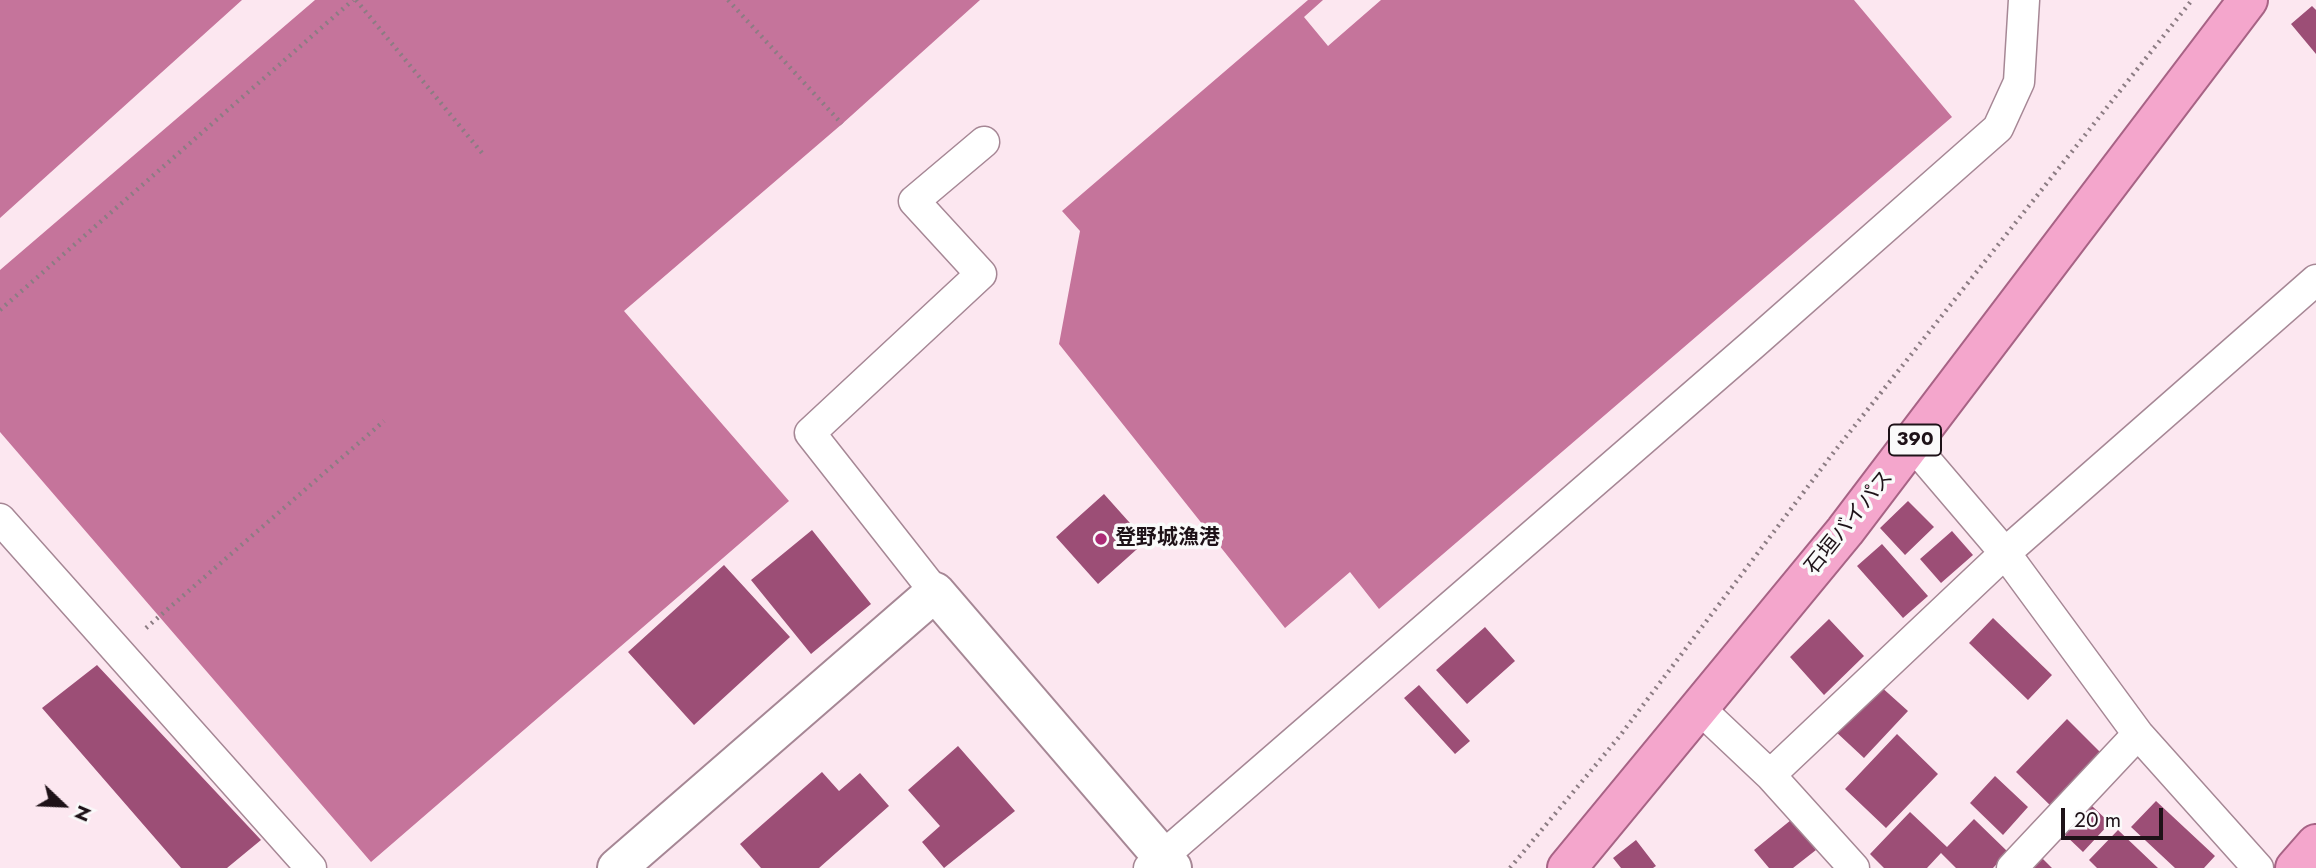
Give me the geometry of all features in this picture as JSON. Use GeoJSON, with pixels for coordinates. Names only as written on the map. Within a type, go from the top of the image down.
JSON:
{"type":"FeatureCollection","features":[{"type":"Feature","properties":{"kind":"highway","name":"石垣バイパス"},"geometry":{"type":"LineString","coordinates":[[1567,868],[1845,531],[2248,0]]}},
{"type":"Feature","properties":{"kind":"highway"},"geometry":{"type":"LineString","coordinates":[[2295,868],[2316,844]]}},
{"type":"Feature","properties":{"kind":"street"},"geometry":{"type":"LineString","coordinates":[[984,142],[914,201],[981,274],[810,433],[935,592],[1161,864],[1998,128],[2019,82],[2024,0]]}},
{"type":"Feature","properties":{"kind":"street"},"geometry":{"type":"LineString","coordinates":[[1770,775],[2005,553],[2316,280]]}},
{"type":"Feature","properties":{"kind":"street"},"geometry":{"type":"LineString","coordinates":[[1912,444],[2005,553],[2138,734],[2258,868]]}},
{"type":"Feature","properties":{"kind":"street"},"geometry":{"type":"LineString","coordinates":[[0,519],[311,868]]}},
{"type":"Feature","properties":{"kind":"street"},"geometry":{"type":"LineString","coordinates":[[617,868],[935,592]]}},
{"type":"Feature","properties":{"kind":"street"},"geometry":{"type":"LineString","coordinates":[[1699,708],[1770,775],[1854,868]]}},
{"type":"Feature","properties":{"kind":"street"},"geometry":{"type":"LineString","coordinates":[[2012,868],[2138,734]]}},
{"type":"Feature","properties":{"kind":"path"},"geometry":{"type":"LineString","coordinates":[[0,310],[354,0],[482,153]]}},
{"type":"Feature","properties":{"kind":"path"},"geometry":{"type":"LineString","coordinates":[[728,0],[842,124]]}},
{"type":"Feature","properties":{"kind":"path"},"geometry":{"type":"LineString","coordinates":[[1510,868],[1619,737],[1834,452],[2192,0]]}},
{"type":"Feature","properties":{"kind":"path"},"geometry":{"type":"LineString","coordinates":[[146,628],[384,421]]}},
{"type":"Feature","properties":{"kind":"shaded area"},"geometry":{"type":"Polygon","coordinates":[[[0,0],[980,0],[842,124],[624,311],[789,501],[371,862],[0,432],[0,0]]]}},
{"type":"Feature","properties":{"kind":"shaded area"},"geometry":{"type":"Polygon","coordinates":[[[1308,0],[1854,0],[1952,117],[1379,609],[1350,572],[1285,628],[1059,344],[1080,231],[1062,211],[1308,0]]]}},
{"type":"Feature","properties":{"kind":"pier"},"geometry":{"type":"Polygon","coordinates":[[[242,0],[315,0],[0,270],[0,218],[242,0]]]}},
{"type":"Feature","properties":{"kind":"pier"},"geometry":{"type":"Polygon","coordinates":[[[1323,0],[1381,0],[1328,46],[1304,17],[1323,0]]]}},
{"type":"Feature","properties":{"kind":"building"},"geometry":{"type":"Polygon","coordinates":[[[2312,6],[2316,10],[2316,54],[2291,24],[2312,6]]]}},
{"type":"Feature","properties":{"kind":"building","name":"登野城漁港"},"geometry":{"type":"Polygon","coordinates":[[[1104,494],[1146,541],[1098,584],[1056,537],[1104,494]]]}},
{"type":"Feature","properties":{"kind":"building"},"geometry":{"type":"Polygon","coordinates":[[[1908,501],[1934,527],[1905,555],[1880,528],[1908,501]]]}},
{"type":"Feature","properties":{"kind":"building"},"geometry":{"type":"Polygon","coordinates":[[[812,530],[871,604],[811,654],[751,580],[812,530]]]}},
{"type":"Feature","properties":{"kind":"building"},"geometry":{"type":"Polygon","coordinates":[[[1952,531],[1973,555],[1941,583],[1920,559],[1952,531]]]}},
{"type":"Feature","properties":{"kind":"building"},"geometry":{"type":"Polygon","coordinates":[[[1882,544],[1928,596],[1903,618],[1857,566],[1882,544]]]}},
{"type":"Feature","properties":{"kind":"building"},"geometry":{"type":"Polygon","coordinates":[[[724,565],[790,637],[694,725],[628,652],[724,565]]]}},
{"type":"Feature","properties":{"kind":"building"},"geometry":{"type":"Polygon","coordinates":[[[1993,618],[2052,675],[2028,700],[1969,643],[1993,618]]]}},
{"type":"Feature","properties":{"kind":"building"},"geometry":{"type":"Polygon","coordinates":[[[1829,619],[1864,656],[1824,695],[1790,657],[1829,619]]]}},
{"type":"Feature","properties":{"kind":"building"},"geometry":{"type":"Polygon","coordinates":[[[1485,627],[1515,661],[1467,704],[1436,670],[1485,627]]]}},
{"type":"Feature","properties":{"kind":"building"},"geometry":{"type":"Polygon","coordinates":[[[97,665],[261,840],[227,868],[181,868],[42,708],[97,665]]]}},
{"type":"Feature","properties":{"kind":"building"},"geometry":{"type":"Polygon","coordinates":[[[1419,685],[1470,741],[1455,754],[1404,698],[1419,685]]]}},
{"type":"Feature","properties":{"kind":"building"},"geometry":{"type":"Polygon","coordinates":[[[1879,685],[1908,711],[1864,758],[1835,731],[1879,685]]]}},
{"type":"Feature","properties":{"kind":"building"},"geometry":{"type":"Polygon","coordinates":[[[2067,719],[2105,757],[2054,809],[2016,772],[2067,719]]]}},
{"type":"Feature","properties":{"kind":"building"},"geometry":{"type":"Polygon","coordinates":[[[1897,734],[1938,774],[1886,828],[1845,789],[1897,734]]]}},
{"type":"Feature","properties":{"kind":"building"},"geometry":{"type":"Polygon","coordinates":[[[958,746],[1015,811],[944,868],[922,842],[940,826],[908,790],[958,746]]]}},
{"type":"Feature","properties":{"kind":"building"},"geometry":{"type":"Polygon","coordinates":[[[822,772],[839,791],[860,773],[889,806],[819,868],[761,868],[740,844],[822,772]]]}},
{"type":"Feature","properties":{"kind":"building"},"geometry":{"type":"Polygon","coordinates":[[[1995,776],[2028,807],[2003,835],[1970,803],[1995,776]]]}},
{"type":"Feature","properties":{"kind":"building"},"geometry":{"type":"Polygon","coordinates":[[[2156,801],[2215,856],[2204,868],[2175,868],[2131,827],[2156,801]]]}},
{"type":"Feature","properties":{"kind":"building"},"geometry":{"type":"Polygon","coordinates":[[[2092,806],[2110,823],[2083,852],[2064,834],[2092,806]]]}},
{"type":"Feature","properties":{"kind":"building"},"geometry":{"type":"Polygon","coordinates":[[[1910,812],[1947,847],[1974,819],[2008,852],[1993,868],[1956,868],[1941,853],[1927,868],[1884,868],[1870,854],[1910,812]]]}},
{"type":"Feature","properties":{"kind":"building"},"geometry":{"type":"Polygon","coordinates":[[[1791,820],[1816,850],[1793,868],[1769,868],[1754,850],[1791,820]]]}},
{"type":"Feature","properties":{"kind":"building"},"geometry":{"type":"Polygon","coordinates":[[[2118,830],[2158,868],[2097,868],[2089,860],[2118,830]]]}},
{"type":"Feature","properties":{"kind":"building"},"geometry":{"type":"Polygon","coordinates":[[[1636,840],[1656,866],[1621,868],[1613,858],[1636,840]]]}},
{"type":"Feature","properties":{"kind":"building"},"geometry":{"type":"Polygon","coordinates":[[[2041,857],[2052,868],[2031,868],[2041,857]]]}},
{"type":"Feature","properties":{"kind":"place","name":"登野城漁港"},"geometry":{"type":"Point","coordinates":[1101,539]}}]}
